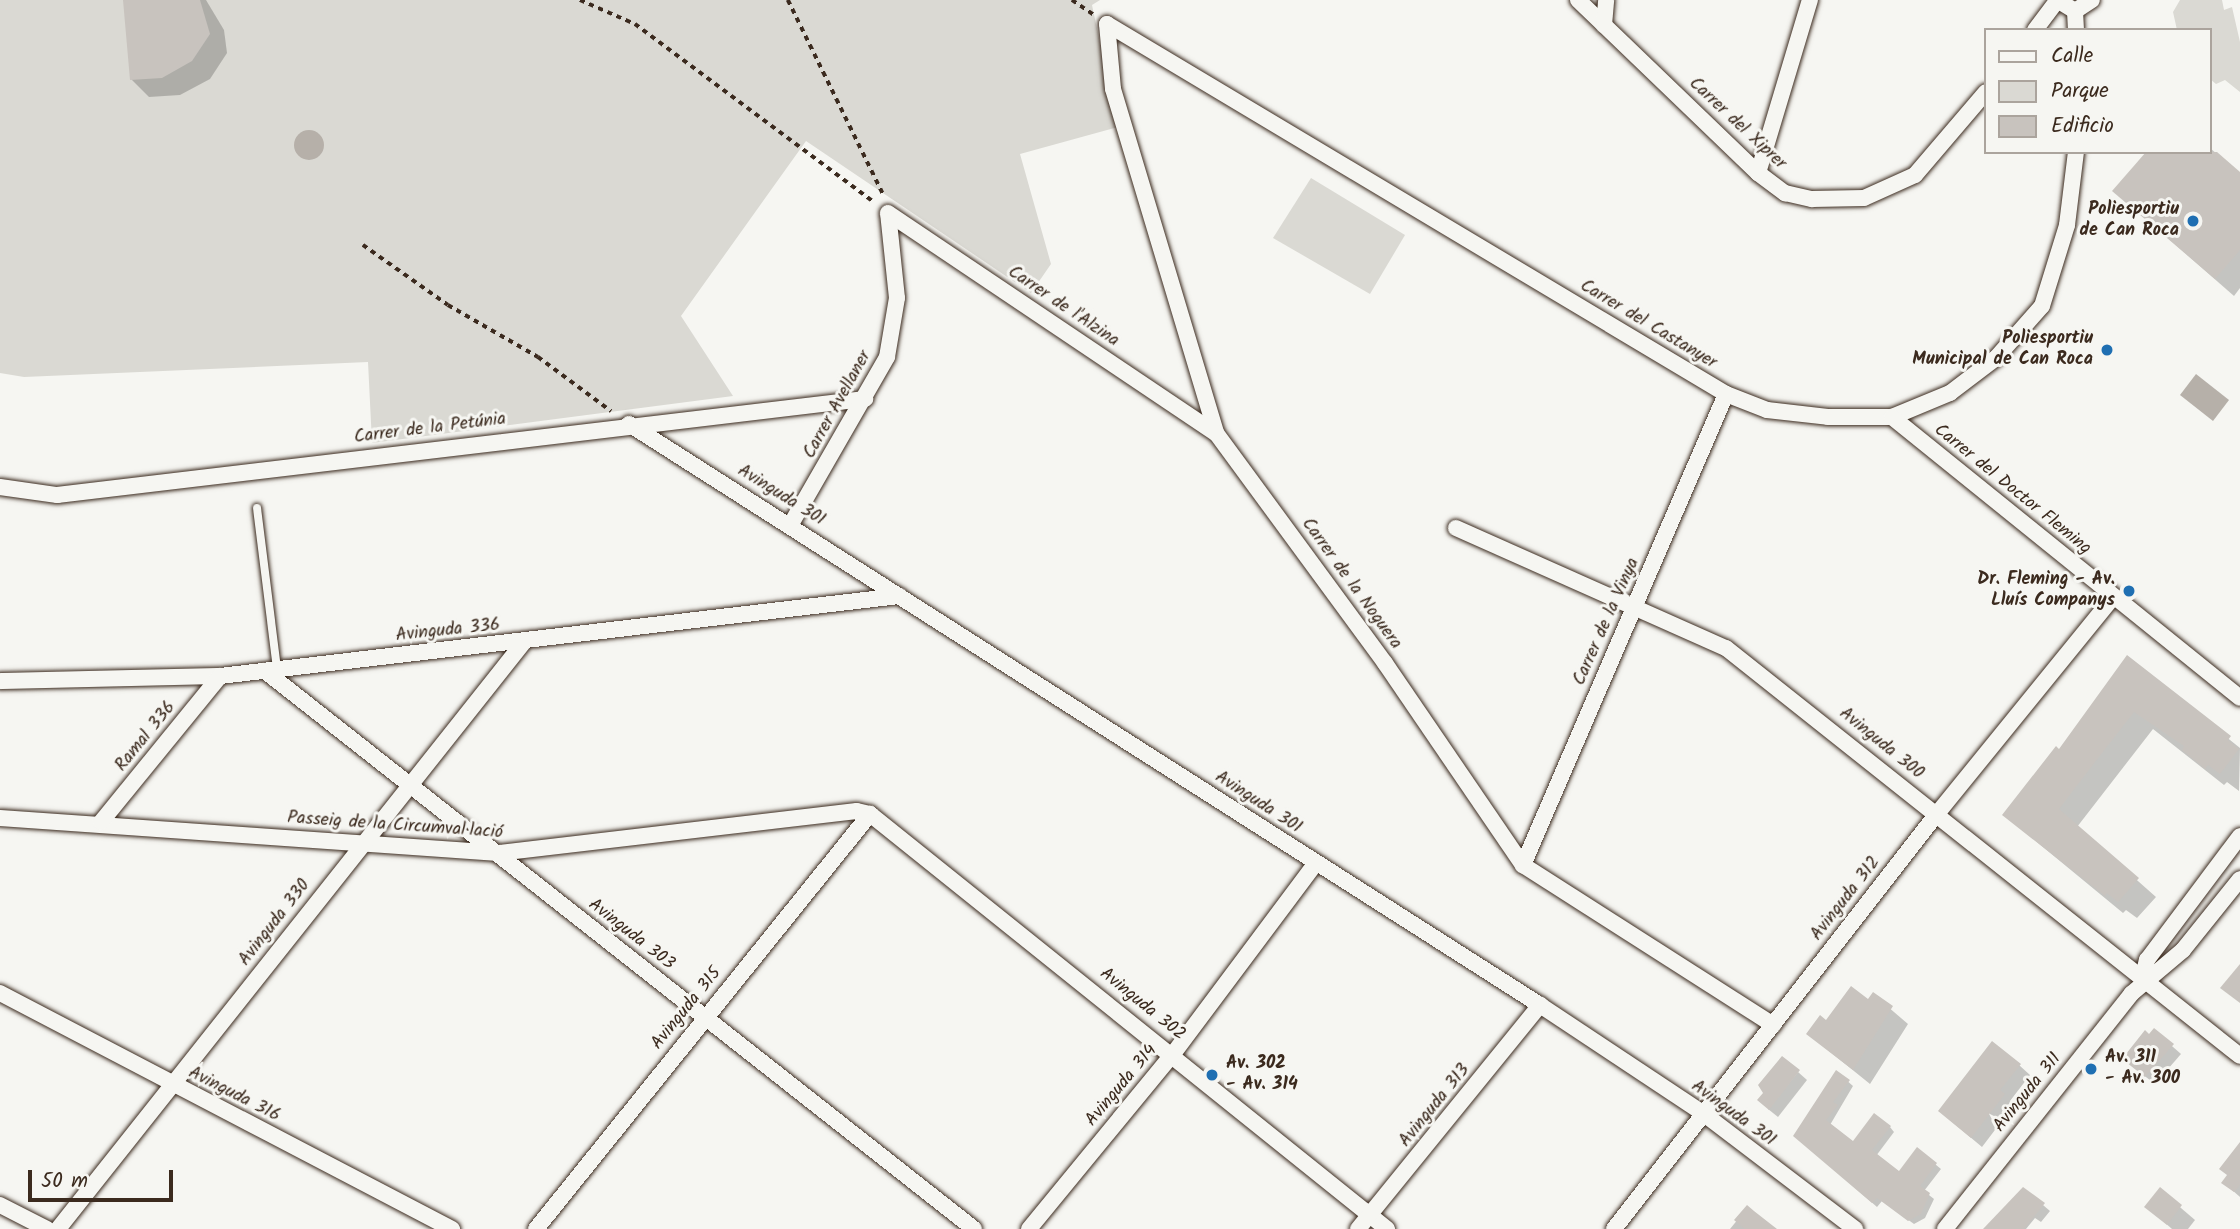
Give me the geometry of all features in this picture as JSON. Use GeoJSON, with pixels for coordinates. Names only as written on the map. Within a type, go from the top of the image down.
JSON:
{"type":"FeatureCollection","features":[{"type":"Feature","properties":{"kind":"street","name":"Carrer del Xiprer"},"geometry":{"type":"LineString","coordinates":[[1578,0],[1758,173],[1785,192],[1812,199],[1864,198],[1887,192],[1916,175],[1984,94]]}},
{"type":"Feature","properties":{"kind":"street"},"geometry":{"type":"LineString","coordinates":[[1604,25],[1606,0]]}},
{"type":"Feature","properties":{"kind":"street"},"geometry":{"type":"LineString","coordinates":[[1758,173],[1810,0]]}},
{"type":"Feature","properties":{"kind":"street"},"geometry":{"type":"LineString","coordinates":[[2075,11],[2092,0]]}},
{"type":"Feature","properties":{"kind":"street"},"geometry":{"type":"LineString","coordinates":[[2037,28],[2057,1],[2075,11]]}},
{"type":"Feature","properties":{"kind":"street"},"geometry":{"type":"LineString","coordinates":[[2075,11],[2076,28]]}},
{"type":"Feature","properties":{"kind":"street","name":"Carrer del Castanyer"},"geometry":{"type":"LineString","coordinates":[[1107,24],[1726,394],[1767,410],[1828,417],[1892,417],[1950,393],[1996,358],[2042,306],[2067,225],[2076,154]]}},
{"type":"Feature","properties":{"kind":"street","name":"Carrer de la Noguera"},"geometry":{"type":"LineString","coordinates":[[1107,24],[1113,89],[1216,433],[1385,663],[1523,865],[1773,1025]]}},
{"type":"Feature","properties":{"kind":"street","name":"Carrer Avellaner"},"geometry":{"type":"LineString","coordinates":[[791,524],[887,357],[897,298],[888,213]]}},
{"type":"Feature","properties":{"kind":"street","name":"Carrer de l'Alzina"},"geometry":{"type":"LineString","coordinates":[[888,213],[1216,433]]}},
{"type":"Feature","properties":{"kind":"street","name":"Carrer de la Vinya"},"geometry":{"type":"LineString","coordinates":[[1523,865],[1726,394]]}},
{"type":"Feature","properties":{"kind":"street","name":"Carrer de la Petúnia"},"geometry":{"type":"LineString","coordinates":[[0,487],[57,495],[629,424],[865,399]]}},
{"type":"Feature","properties":{"kind":"street","name":"Carrer del Doctor Fleming"},"geometry":{"type":"LineString","coordinates":[[1892,417],[2240,698]]}},
{"type":"Feature","properties":{"kind":"street","name":"Avinguda 301"},"geometry":{"type":"LineString","coordinates":[[629,424],[791,524],[899,596],[1540,1004],[1704,1114],[1855,1229]]}},
{"type":"Feature","properties":{"kind":"street","name":"Avinguda 300"},"geometry":{"type":"LineString","coordinates":[[1456,528],[1726,648],[2142,981],[2240,1056]]}},
{"type":"Feature","properties":{"kind":"street","name":"Avinguda 336"},"geometry":{"type":"LineString","coordinates":[[0,681],[220,676],[899,596]]}},
{"type":"Feature","properties":{"kind":"street","name":"Avinguda 312"},"geometry":{"type":"LineString","coordinates":[[1614,1229],[1936,815],[2113,597]]}},
{"type":"Feature","properties":{"kind":"street","name":"Avinguda 330"},"geometry":{"type":"LineString","coordinates":[[58,1229],[524,642]]}},
{"type":"Feature","properties":{"kind":"street","name":"Avinguda 303"},"geometry":{"type":"LineString","coordinates":[[271,670],[704,1018],[974,1229]]}},
{"type":"Feature","properties":{"kind":"street","name":"Ramal 336"},"geometry":{"type":"LineString","coordinates":[[102,822],[220,676]]}},
{"type":"Feature","properties":{"kind":"street","name":"Passeig de la Circumval·lació"},"geometry":{"type":"LineString","coordinates":[[0,818],[102,822],[499,853],[857,811],[870,814]]}},
{"type":"Feature","properties":{"kind":"street","name":"Avinguda 315"},"geometry":{"type":"LineString","coordinates":[[536,1229],[870,814]]}},
{"type":"Feature","properties":{"kind":"street","name":"Avinguda 302"},"geometry":{"type":"LineString","coordinates":[[870,814],[1173,1054],[1387,1229]]}},
{"type":"Feature","properties":{"kind":"street"},"geometry":{"type":"LineString","coordinates":[[2142,981],[2147,960],[2240,836]]}},
{"type":"Feature","properties":{"kind":"street","name":"Avinguda 314"},"geometry":{"type":"LineString","coordinates":[[1029,1229],[1173,1054],[1316,863]]}},
{"type":"Feature","properties":{"kind":"street"},"geometry":{"type":"LineString","coordinates":[[2142,981],[2183,950],[2240,878]]}},
{"type":"Feature","properties":{"kind":"street","name":"Avinguda 311"},"geometry":{"type":"LineString","coordinates":[[1945,1229],[2142,981]]}},
{"type":"Feature","properties":{"kind":"street","name":"Avinguda 316"},"geometry":{"type":"LineString","coordinates":[[0,993],[452,1229]]}},
{"type":"Feature","properties":{"kind":"street","name":"Avinguda 313"},"geometry":{"type":"LineString","coordinates":[[1358,1229],[1540,1004]]}},
{"type":"Feature","properties":{"kind":"street"},"geometry":{"type":"LineString","coordinates":[[0,1205],[47,1229]]}},
{"type":"Feature","properties":{"kind":"lane"},"geometry":{"type":"LineString","coordinates":[[257,508],[271,670]]}},
{"type":"Feature","properties":{"kind":"path"},"geometry":{"type":"LineString","coordinates":[[580,0],[635,24],[888,213]]}},
{"type":"Feature","properties":{"kind":"path"},"geometry":{"type":"LineString","coordinates":[[788,0],[881,182],[888,213]]}},
{"type":"Feature","properties":{"kind":"path"},"geometry":{"type":"LineString","coordinates":[[1072,0],[1107,24]]}},
{"type":"Feature","properties":{"kind":"path"},"geometry":{"type":"LineString","coordinates":[[363,245],[448,305],[538,357],[629,424]]}},
{"type":"Feature","properties":{"kind":"green space"},"geometry":{"type":"Polygon","coordinates":[[[0,0],[1100,0],[1092,5],[1118,127],[1020,154],[1051,264],[1031,293],[806,141],[681,316],[733,396],[372,443],[368,362],[24,377],[0,373],[0,0]]]}},
{"type":"Feature","properties":{"kind":"green space"},"geometry":{"type":"Polygon","coordinates":[[[2180,0],[2222,0],[2224,10],[2232,7],[2240,42],[2240,92],[2225,80],[2216,84],[2212,81],[2212,28],[2177,28],[2173,12],[2180,0]]]}},
{"type":"Feature","properties":{"kind":"green space"},"geometry":{"type":"Polygon","coordinates":[[[1311,178],[1405,235],[1370,294],[1273,238],[1311,178]]]}},
{"type":"Feature","properties":{"kind":"shaded area"},"geometry":{"type":"Polygon","coordinates":[[[309,130],[319,135],[324,145],[319,155],[309,160],[299,155],[294,145],[299,135],[309,130]]]}},
{"type":"Feature","properties":{"kind":"shaded area"},"geometry":{"type":"Polygon","coordinates":[[[2196,374],[2229,400],[2213,421],[2180,395],[2196,374]]]}},
{"type":"Feature","properties":{"kind":"building"},"geometry":{"type":"Polygon","coordinates":[[[123,0],[200,0],[210,34],[192,61],[162,78],[130,80],[123,0]]]}},
{"type":"Feature","properties":{"kind":"building","name":"Poliesportiu de Can Roca"},"geometry":{"type":"Polygon","coordinates":[[[2217,152],[2240,172],[2240,250],[2215,279],[2112,191],[2144,154],[2217,152]]]}},
{"type":"Feature","properties":{"kind":"building"},"geometry":{"type":"Polygon","coordinates":[[[2127,655],[2231,736],[2228,740],[2239,749],[2220,774],[2208,765],[2205,769],[2182,750],[2184,746],[2134,712],[2059,809],[2139,878],[2118,902],[2107,893],[2105,896],[2002,815],[2056,746],[2059,749],[2127,655]]]}},
{"type":"Feature","properties":{"kind":"building"},"geometry":{"type":"Polygon","coordinates":[[[2240,964],[2240,1003],[2220,988],[2240,964]]]}},
{"type":"Feature","properties":{"kind":"building"},"geometry":{"type":"Polygon","coordinates":[[[1851,986],[1868,999],[1873,992],[1893,1006],[1853,1070],[1806,1034],[1820,1015],[1826,1020],[1851,986]]]}},
{"type":"Feature","properties":{"kind":"building"},"geometry":{"type":"Polygon","coordinates":[[[2154,1028],[2174,1044],[2145,1077],[2122,1059],[2145,1030],[2149,1034],[2154,1028]]]}},
{"type":"Feature","properties":{"kind":"building"},"geometry":{"type":"Polygon","coordinates":[[[1992,1041],[2021,1064],[2000,1090],[2005,1094],[1971,1138],[1938,1111],[1992,1041]]]}},
{"type":"Feature","properties":{"kind":"building"},"geometry":{"type":"Polygon","coordinates":[[[1782,1056],[1800,1070],[1769,1110],[1757,1100],[1763,1093],[1758,1085],[1782,1056]]]}},
{"type":"Feature","properties":{"kind":"building"},"geometry":{"type":"Polygon","coordinates":[[[1836,1070],[1850,1080],[1833,1102],[1838,1105],[1826,1120],[1853,1141],[1874,1113],[1891,1126],[1872,1150],[1899,1171],[1917,1147],[1937,1163],[1920,1186],[1930,1193],[1921,1214],[1908,1221],[1877,1198],[1872,1203],[1793,1136],[1836,1070]]]}},
{"type":"Feature","properties":{"kind":"building"},"geometry":{"type":"Polygon","coordinates":[[[2240,1142],[2240,1185],[2234,1192],[2221,1183],[2227,1175],[2219,1169],[2240,1142]]]}},
{"type":"Feature","properties":{"kind":"building"},"geometry":{"type":"Polygon","coordinates":[[[2023,1187],[2045,1203],[2024,1229],[1983,1229],[2023,1187]]]}},
{"type":"Feature","properties":{"kind":"building"},"geometry":{"type":"Polygon","coordinates":[[[2160,1187],[2182,1205],[2167,1225],[2144,1207],[2160,1187]]]}},
{"type":"Feature","properties":{"kind":"building"},"geometry":{"type":"Polygon","coordinates":[[[1747,1205],[1777,1229],[1745,1229],[1734,1220],[1747,1205]]]}},
{"type":"Feature","properties":{"kind":"place","name":"Poliesportiu de Can Roca"},"geometry":{"type":"Point","coordinates":[2193,221]}},
{"type":"Feature","properties":{"kind":"place","name":"Poliesportiu Municipal de Can Roca"},"geometry":{"type":"Point","coordinates":[2107,350]}},
{"type":"Feature","properties":{"kind":"place","name":"Dr. Fleming - Av. Lluís Companys"},"geometry":{"type":"Point","coordinates":[2129,591]}},
{"type":"Feature","properties":{"kind":"place","name":"Av. 311 - Av. 300"},"geometry":{"type":"Point","coordinates":[2091,1069]}},
{"type":"Feature","properties":{"kind":"place","name":"Av. 302 - Av. 314"},"geometry":{"type":"Point","coordinates":[1212,1075]}}]}
